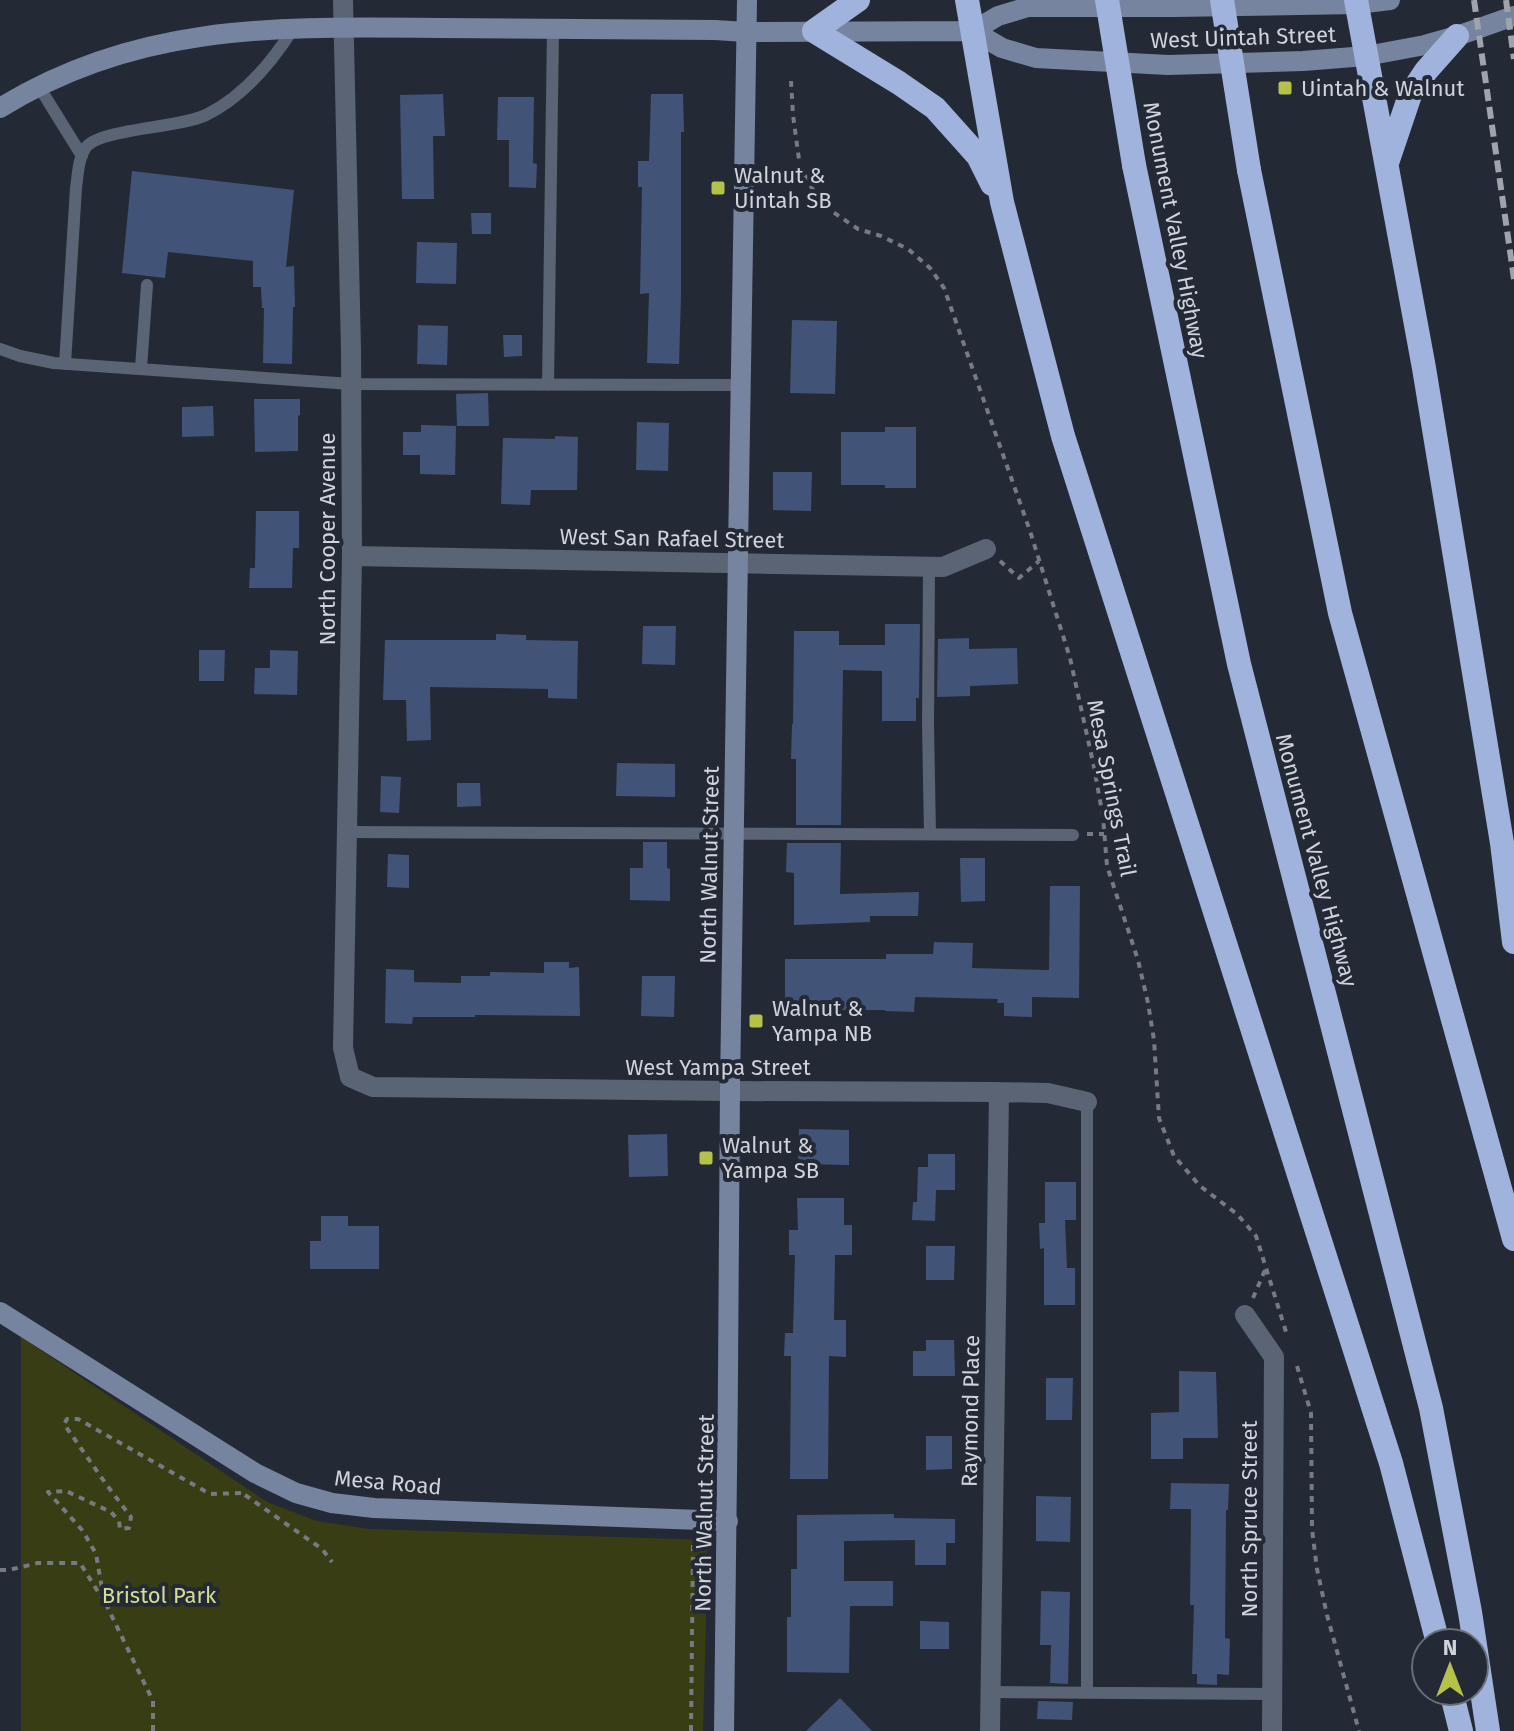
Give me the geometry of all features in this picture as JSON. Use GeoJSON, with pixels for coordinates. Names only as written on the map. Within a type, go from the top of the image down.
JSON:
{"type":"FeatureCollection","features":[{"type":"Feature","properties":{"kind":"highway"},"geometry":{"type":"LineString","coordinates":[[858,0],[814,31],[935,108],[978,156],[1002,202]]}},
{"type":"Feature","properties":{"kind":"highway"},"geometry":{"type":"LineString","coordinates":[[967,0],[1002,202],[1063,436],[1387,1449],[1434,1627]]}},
{"type":"Feature","properties":{"kind":"highway","name":"Monument Valley Highway"},"geometry":{"type":"LineString","coordinates":[[1107,0],[1134,165],[1239,664],[1431,1408],[1470,1612],[1488,1731]]}},
{"type":"Feature","properties":{"kind":"highway"},"geometry":{"type":"LineString","coordinates":[[1222,0],[1249,170],[1340,613],[1514,1239]]}},
{"type":"Feature","properties":{"kind":"highway"},"geometry":{"type":"LineString","coordinates":[[1356,2],[1439,460],[1502,843],[1514,942]]}},
{"type":"Feature","properties":{"kind":"highway"},"geometry":{"type":"LineString","coordinates":[[1386,165],[1410,95],[1426,71],[1457,36]]}},
{"type":"Feature","properties":{"kind":"highway"},"geometry":{"type":"LineString","coordinates":[[1455,1707],[1461,1731]]}},
{"type":"Feature","properties":{"kind":"main road","name":"North Walnut Street"},"geometry":{"type":"LineString","coordinates":[[724,1731],[736,564],[747,0]]}},
{"type":"Feature","properties":{"kind":"main road","name":"West Uintah Street"},"geometry":{"type":"LineString","coordinates":[[973,31],[998,16],[1028,7],[1173,7],[1390,0]]}},
{"type":"Feature","properties":{"kind":"main road","name":"West Uintah Street"},"geometry":{"type":"LineString","coordinates":[[0,108],[38,85],[82,66],[142,47],[250,30],[973,31],[1002,48],[1036,58],[1168,65],[1366,56],[1425,45],[1514,16]]}},
{"type":"Feature","properties":{"kind":"main road","name":"Mesa Road"},"geometry":{"type":"LineString","coordinates":[[0,1312],[255,1473],[296,1493],[332,1503],[420,1510],[728,1521]]}},
{"type":"Feature","properties":{"kind":"street","name":"North Cooper Avenue"},"geometry":{"type":"LineString","coordinates":[[343,0],[352,556],[343,1048],[350,1077]]}},
{"type":"Feature","properties":{"kind":"street","name":"West San Rafael Street"},"geometry":{"type":"LineString","coordinates":[[352,556],[943,567],[986,549]]}},
{"type":"Feature","properties":{"kind":"street","name":"West Yampa Street"},"geometry":{"type":"LineString","coordinates":[[350,1077],[373,1087],[1048,1093],[1087,1102]]}},
{"type":"Feature","properties":{"kind":"street","name":"Raymond Place"},"geometry":{"type":"LineString","coordinates":[[990,1731],[999,1092]]}},
{"type":"Feature","properties":{"kind":"street","name":"North Spruce Street"},"geometry":{"type":"LineString","coordinates":[[1245,1315],[1274,1357],[1272,1731]]}},
{"type":"Feature","properties":{"kind":"lane"},"geometry":{"type":"LineString","coordinates":[[65,364],[76,188],[82,156],[87,147],[111,134],[177,124],[203,116],[228,103],[277,54],[293,29]]}},
{"type":"Feature","properties":{"kind":"lane"},"geometry":{"type":"LineString","coordinates":[[548,385],[553,29]]}},
{"type":"Feature","properties":{"kind":"lane"},"geometry":{"type":"LineString","coordinates":[[38,85],[82,156]]}},
{"type":"Feature","properties":{"kind":"lane"},"geometry":{"type":"LineString","coordinates":[[141,368],[147,285]]}},
{"type":"Feature","properties":{"kind":"lane"},"geometry":{"type":"LineString","coordinates":[[0,349],[65,364],[351,384],[739,385]]}},
{"type":"Feature","properties":{"kind":"lane"},"geometry":{"type":"LineString","coordinates":[[929,567],[930,834]]}},
{"type":"Feature","properties":{"kind":"lane"},"geometry":{"type":"LineString","coordinates":[[348,832],[1073,835]]}},
{"type":"Feature","properties":{"kind":"lane"},"geometry":{"type":"LineString","coordinates":[[1087,1102],[1087,1692]]}},
{"type":"Feature","properties":{"kind":"lane"},"geometry":{"type":"LineString","coordinates":[[990,1692],[1273,1694]]}},
{"type":"Feature","properties":{"kind":"path","name":"Mesa Springs Trail"},"geometry":{"type":"LineString","coordinates":[[791,81],[800,167],[813,190],[830,210],[858,229],[908,249],[930,268],[944,288],[1070,658],[1103,817],[1107,866],[1138,960],[1148,1003],[1154,1040],[1159,1118],[1174,1156],[1200,1186],[1237,1214],[1256,1236],[1288,1340]]}},
{"type":"Feature","properties":{"kind":"path"},"geometry":{"type":"LineString","coordinates":[[986,549],[1019,578],[1039,561]]}},
{"type":"Feature","properties":{"kind":"path"},"geometry":{"type":"LineString","coordinates":[[1245,1315],[1266,1267]]}},
{"type":"Feature","properties":{"kind":"path"},"geometry":{"type":"LineString","coordinates":[[1293,1355],[1311,1413],[1312,1529],[1317,1569],[1359,1731]]}},
{"type":"Feature","properties":{"kind":"path"},"geometry":{"type":"LineString","coordinates":[[104,1600],[96,1554],[83,1531],[48,1492],[66,1491],[111,1512],[119,1521],[120,1529],[129,1528],[131,1517],[64,1424],[67,1419],[78,1419],[210,1494],[257,1493]]}},
{"type":"Feature","properties":{"kind":"path"},"geometry":{"type":"LineString","coordinates":[[243,1493],[322,1549],[332,1562]]}},
{"type":"Feature","properties":{"kind":"path"},"geometry":{"type":"LineString","coordinates":[[691,1731],[694,1533]]}},
{"type":"Feature","properties":{"kind":"path"},"geometry":{"type":"LineString","coordinates":[[0,1570],[38,1563],[80,1563],[104,1600],[153,1701],[153,1731]]}},
{"type":"Feature","properties":{"kind":"green space","name":"Bristol Park"},"geometry":{"type":"Polygon","coordinates":[[[21,1337],[267,1502],[317,1521],[369,1529],[708,1540],[703,1731],[21,1731],[21,1337]]]}},
{"type":"Feature","properties":{"kind":"building"},"geometry":{"type":"Polygon","coordinates":[[[443,94],[445,136],[433,136],[434,199],[402,199],[400,95],[443,94]]]}},
{"type":"Feature","properties":{"kind":"building"},"geometry":{"type":"Polygon","coordinates":[[[651,94],[683,94],[679,364],[647,363],[649,293],[640,294],[642,187],[638,187],[638,161],[649,161],[651,94]]]}},
{"type":"Feature","properties":{"kind":"building"},"geometry":{"type":"Polygon","coordinates":[[[498,97],[534,97],[533,163],[537,164],[536,188],[509,187],[509,140],[497,140],[498,97]]]}},
{"type":"Feature","properties":{"kind":"building"},"geometry":{"type":"Polygon","coordinates":[[[132,171],[294,190],[286,267],[294,266],[292,364],[263,363],[264,308],[261,287],[253,287],[253,261],[168,252],[165,278],[122,273],[132,171]]]}},
{"type":"Feature","properties":{"kind":"building"},"geometry":{"type":"Polygon","coordinates":[[[471,213],[491,213],[491,234],[472,234],[471,213]]]}},
{"type":"Feature","properties":{"kind":"building"},"geometry":{"type":"Polygon","coordinates":[[[417,242],[457,243],[456,284],[416,283],[417,242]]]}},
{"type":"Feature","properties":{"kind":"building"},"geometry":{"type":"Polygon","coordinates":[[[792,320],[837,321],[835,394],[790,393],[792,320]]]}},
{"type":"Feature","properties":{"kind":"building"},"geometry":{"type":"Polygon","coordinates":[[[418,325],[448,326],[447,365],[417,364],[418,325]]]}},
{"type":"Feature","properties":{"kind":"building"},"geometry":{"type":"Polygon","coordinates":[[[503,335],[522,335],[522,356],[504,357],[503,335]]]}},
{"type":"Feature","properties":{"kind":"building"},"geometry":{"type":"Polygon","coordinates":[[[488,393],[489,426],[457,426],[456,394],[488,393]]]}},
{"type":"Feature","properties":{"kind":"building"},"geometry":{"type":"Polygon","coordinates":[[[254,399],[300,399],[298,451],[255,452],[254,399]]]}},
{"type":"Feature","properties":{"kind":"building"},"geometry":{"type":"Polygon","coordinates":[[[213,406],[214,436],[182,437],[182,407],[213,406]]]}},
{"type":"Feature","properties":{"kind":"building"},"geometry":{"type":"Polygon","coordinates":[[[637,422],[669,423],[668,471],[636,470],[637,422]]]}},
{"type":"Feature","properties":{"kind":"building"},"geometry":{"type":"Polygon","coordinates":[[[421,425],[456,426],[455,475],[420,474],[420,455],[403,455],[403,432],[421,432],[421,425]]]}},
{"type":"Feature","properties":{"kind":"building"},"geometry":{"type":"Polygon","coordinates":[[[885,427],[916,427],[916,488],[841,485],[841,432],[885,432],[885,427]]]}},
{"type":"Feature","properties":{"kind":"building"},"geometry":{"type":"Polygon","coordinates":[[[555,436],[578,437],[577,490],[531,490],[530,505],[501,504],[503,438],[555,439],[555,436]]]}},
{"type":"Feature","properties":{"kind":"building"},"geometry":{"type":"Polygon","coordinates":[[[773,472],[812,472],[811,511],[773,510],[773,472]]]}},
{"type":"Feature","properties":{"kind":"building"},"geometry":{"type":"Polygon","coordinates":[[[256,511],[299,511],[299,548],[293,548],[292,588],[249,588],[250,568],[255,568],[256,511]]]}},
{"type":"Feature","properties":{"kind":"building"},"geometry":{"type":"Polygon","coordinates":[[[885,624],[920,624],[916,721],[882,721],[882,671],[843,670],[841,825],[796,825],[796,759],[791,759],[794,631],[839,631],[839,645],[885,645],[885,624]]]}},
{"type":"Feature","properties":{"kind":"building"},"geometry":{"type":"Polygon","coordinates":[[[643,626],[676,626],[675,665],[642,664],[643,626]]]}},
{"type":"Feature","properties":{"kind":"building"},"geometry":{"type":"Polygon","coordinates":[[[496,634],[526,635],[526,640],[578,641],[577,699],[548,698],[548,689],[430,687],[431,740],[407,741],[406,700],[383,700],[385,640],[496,640],[496,634]]]}},
{"type":"Feature","properties":{"kind":"building"},"geometry":{"type":"Polygon","coordinates":[[[969,638],[969,649],[1017,648],[1018,684],[970,686],[970,696],[937,697],[938,639],[969,638]]]}},
{"type":"Feature","properties":{"kind":"building"},"geometry":{"type":"Polygon","coordinates":[[[199,650],[225,650],[224,681],[199,681],[199,650]]]}},
{"type":"Feature","properties":{"kind":"building"},"geometry":{"type":"Polygon","coordinates":[[[270,650],[298,651],[297,695],[254,694],[255,668],[270,668],[270,650]]]}},
{"type":"Feature","properties":{"kind":"building"},"geometry":{"type":"Polygon","coordinates":[[[617,763],[675,764],[675,797],[616,796],[617,763]]]}},
{"type":"Feature","properties":{"kind":"building"},"geometry":{"type":"Polygon","coordinates":[[[381,776],[401,777],[399,813],[380,812],[381,776]]]}},
{"type":"Feature","properties":{"kind":"building"},"geometry":{"type":"Polygon","coordinates":[[[457,783],[480,783],[481,806],[457,807],[457,783]]]}},
{"type":"Feature","properties":{"kind":"building"},"geometry":{"type":"Polygon","coordinates":[[[643,842],[667,842],[670,901],[630,900],[630,868],[643,868],[643,842]]]}},
{"type":"Feature","properties":{"kind":"building"},"geometry":{"type":"Polygon","coordinates":[[[787,843],[841,843],[840,894],[919,892],[918,916],[870,916],[870,922],[794,925],[794,873],[786,872],[787,843]]]}},
{"type":"Feature","properties":{"kind":"building"},"geometry":{"type":"Polygon","coordinates":[[[388,854],[409,855],[409,888],[387,887],[388,854]]]}},
{"type":"Feature","properties":{"kind":"building"},"geometry":{"type":"Polygon","coordinates":[[[960,858],[985,858],[985,901],[961,902],[960,858]]]}},
{"type":"Feature","properties":{"kind":"building"},"geometry":{"type":"Polygon","coordinates":[[[1050,886],[1080,886],[1079,998],[1032,997],[1032,1017],[1004,1016],[1004,1003],[997,1003],[998,999],[915,997],[914,1012],[785,1006],[785,959],[886,959],[886,954],[933,954],[934,942],[973,943],[972,968],[1049,970],[1050,886]]]}},
{"type":"Feature","properties":{"kind":"building"},"geometry":{"type":"Polygon","coordinates":[[[544,962],[569,962],[569,968],[579,967],[580,1016],[413,1017],[412,1024],[385,1023],[386,969],[414,970],[414,982],[461,983],[461,976],[490,976],[490,972],[544,973],[544,962]]]}},
{"type":"Feature","properties":{"kind":"building"},"geometry":{"type":"Polygon","coordinates":[[[642,976],[675,976],[674,1017],[641,1016],[642,976]]]}},
{"type":"Feature","properties":{"kind":"building"},"geometry":{"type":"Polygon","coordinates":[[[799,1129],[849,1130],[849,1165],[798,1164],[799,1129]]]}},
{"type":"Feature","properties":{"kind":"building"},"geometry":{"type":"Polygon","coordinates":[[[667,1134],[668,1176],[629,1177],[628,1135],[667,1134]]]}},
{"type":"Feature","properties":{"kind":"building"},"geometry":{"type":"Polygon","coordinates":[[[928,1154],[955,1154],[955,1190],[936,1190],[935,1221],[912,1220],[913,1202],[917,1202],[918,1167],[928,1167],[928,1154]]]}},
{"type":"Feature","properties":{"kind":"building"},"geometry":{"type":"Polygon","coordinates":[[[1045,1182],[1076,1182],[1076,1220],[1065,1220],[1067,1268],[1075,1268],[1075,1305],[1044,1305],[1044,1248],[1040,1249],[1039,1223],[1045,1223],[1045,1182]]]}},
{"type":"Feature","properties":{"kind":"building"},"geometry":{"type":"Polygon","coordinates":[[[797,1198],[844,1198],[844,1225],[852,1225],[852,1255],[835,1255],[834,1320],[846,1320],[846,1357],[829,1356],[828,1479],[790,1479],[791,1356],[784,1356],[785,1333],[793,1333],[795,1255],[789,1255],[789,1230],[798,1230],[797,1198]]]}},
{"type":"Feature","properties":{"kind":"building"},"geometry":{"type":"Polygon","coordinates":[[[321,1216],[348,1216],[348,1226],[379,1226],[379,1269],[310,1269],[310,1241],[321,1241],[321,1216]]]}},
{"type":"Feature","properties":{"kind":"building"},"geometry":{"type":"Polygon","coordinates":[[[926,1246],[955,1246],[954,1280],[926,1280],[926,1246]]]}},
{"type":"Feature","properties":{"kind":"building"},"geometry":{"type":"Polygon","coordinates":[[[926,1340],[954,1340],[955,1376],[913,1376],[913,1351],[926,1351],[926,1340]]]}},
{"type":"Feature","properties":{"kind":"building"},"geometry":{"type":"Polygon","coordinates":[[[1179,1371],[1216,1372],[1218,1438],[1183,1438],[1183,1459],[1151,1459],[1151,1413],[1179,1412],[1179,1371]]]}},
{"type":"Feature","properties":{"kind":"building"},"geometry":{"type":"Polygon","coordinates":[[[1046,1378],[1073,1378],[1072,1420],[1046,1420],[1046,1378]]]}},
{"type":"Feature","properties":{"kind":"building"},"geometry":{"type":"Polygon","coordinates":[[[926,1436],[952,1436],[952,1469],[926,1470],[926,1436]]]}},
{"type":"Feature","properties":{"kind":"building"},"geometry":{"type":"Polygon","coordinates":[[[1171,1483],[1229,1484],[1225,1638],[1230,1639],[1229,1675],[1217,1674],[1217,1685],[1197,1684],[1197,1674],[1192,1674],[1194,1605],[1190,1605],[1191,1509],[1170,1509],[1171,1483]]]}},
{"type":"Feature","properties":{"kind":"building"},"geometry":{"type":"Polygon","coordinates":[[[1036,1496],[1071,1497],[1070,1542],[1036,1541],[1036,1496]]]}},
{"type":"Feature","properties":{"kind":"building"},"geometry":{"type":"Polygon","coordinates":[[[894,1514],[894,1518],[955,1519],[955,1543],[946,1543],[946,1565],[915,1565],[915,1540],[844,1541],[844,1581],[893,1581],[893,1606],[850,1606],[849,1673],[787,1672],[787,1617],[791,1617],[791,1569],[797,1569],[797,1515],[894,1514]]]}},
{"type":"Feature","properties":{"kind":"building"},"geometry":{"type":"Polygon","coordinates":[[[1041,1591],[1070,1592],[1068,1684],[1050,1683],[1051,1645],[1040,1645],[1041,1591]]]}},
{"type":"Feature","properties":{"kind":"building"},"geometry":{"type":"Polygon","coordinates":[[[920,1621],[949,1622],[949,1649],[920,1649],[920,1621]]]}},
{"type":"Feature","properties":{"kind":"building"},"geometry":{"type":"Polygon","coordinates":[[[840,1698],[872,1731],[806,1731],[840,1698]]]}},
{"type":"Feature","properties":{"kind":"building"},"geometry":{"type":"Polygon","coordinates":[[[1038,1701],[1073,1702],[1072,1720],[1037,1719],[1038,1701]]]}},
{"type":"Feature","properties":{"kind":"railway"},"geometry":{"type":"LineString","coordinates":[[1474,0],[1514,279]]}},
{"type":"Feature","properties":{"kind":"railway"},"geometry":{"type":"LineString","coordinates":[[1506,0],[1514,59]]}},
{"type":"Feature","properties":{"kind":"place","name":"Uintah & Walnut"},"geometry":{"type":"Point","coordinates":[1285,88]}},
{"type":"Feature","properties":{"kind":"place","name":"Walnut & Uintah SB"},"geometry":{"type":"Point","coordinates":[718,188]}},
{"type":"Feature","properties":{"kind":"place","name":"Walnut & Yampa NB"},"geometry":{"type":"Point","coordinates":[756,1021]}},
{"type":"Feature","properties":{"kind":"place","name":"Walnut & Yampa SB"},"geometry":{"type":"Point","coordinates":[706,1158]}}]}
